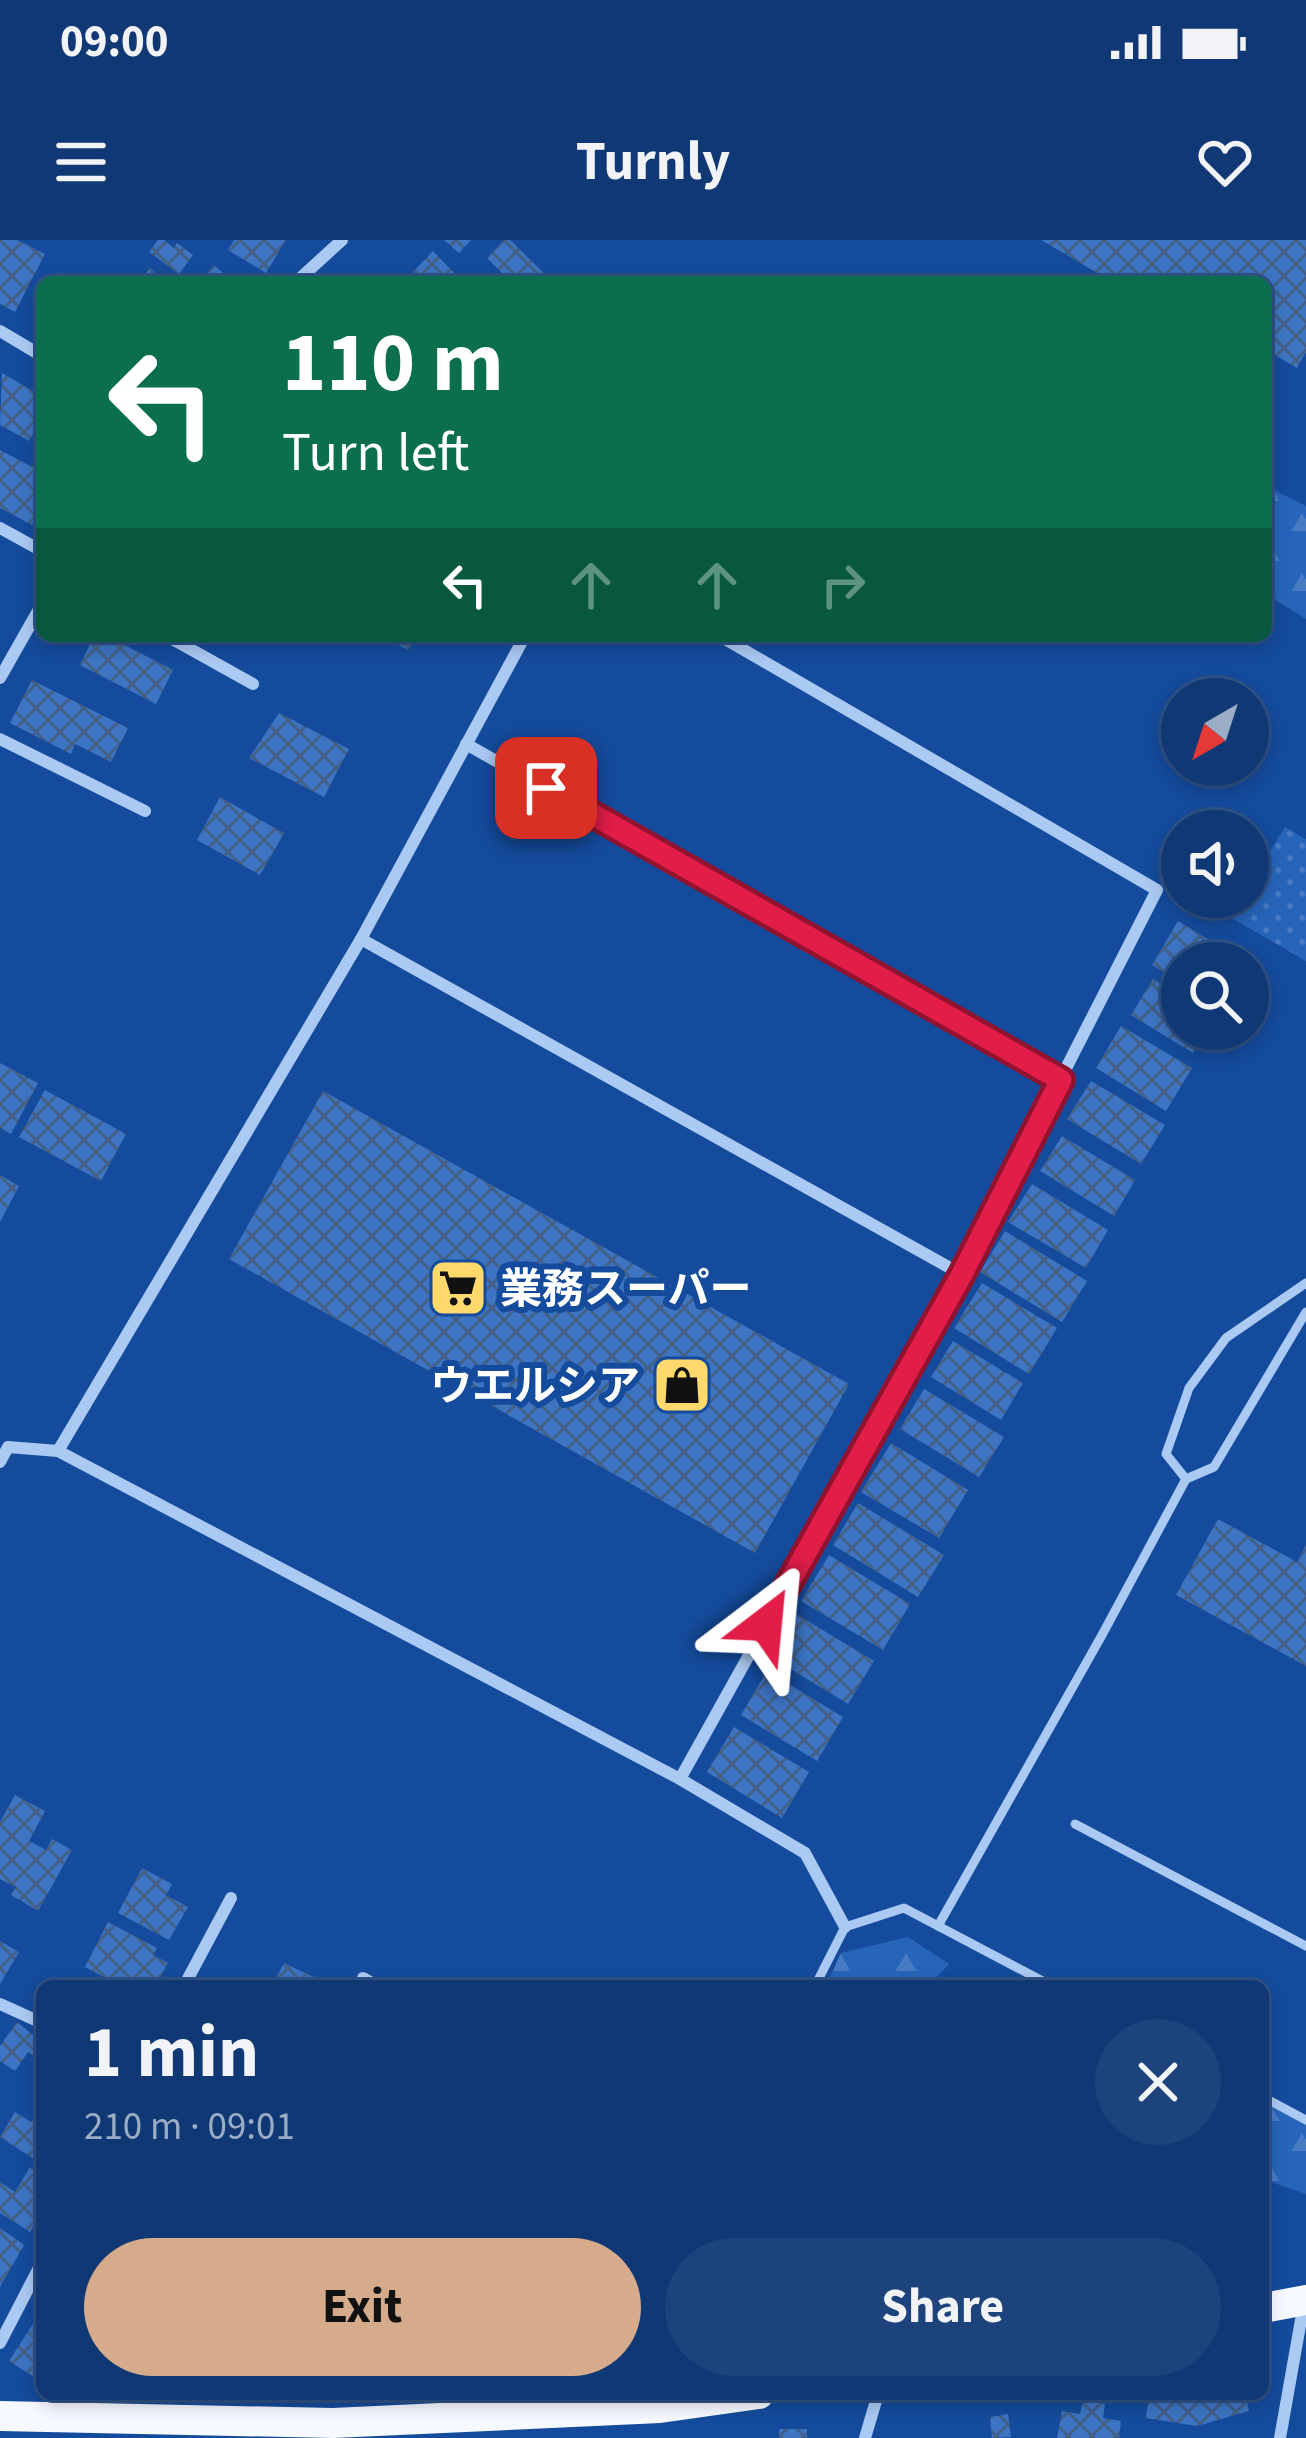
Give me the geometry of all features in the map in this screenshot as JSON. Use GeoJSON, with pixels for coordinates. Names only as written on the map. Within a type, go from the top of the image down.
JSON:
{"type":"FeatureCollection","features":[{"type":"Feature","properties":{"kind":"main road"},"geometry":{"type":"LineString","coordinates":[[1269,2307],[1305,2300]]}},
{"type":"Feature","properties":{"kind":"main road"},"geometry":{"type":"LineString","coordinates":[[0,2416],[171,2413],[333,2430],[717,2400]]}},
{"type":"Feature","properties":{"kind":"street"},"geometry":{"type":"LineString","coordinates":[[303,276],[342,240]]}},
{"type":"Feature","properties":{"kind":"street"},"geometry":{"type":"LineString","coordinates":[[0,332],[36,353]]}},
{"type":"Feature","properties":{"kind":"street"},"geometry":{"type":"LineString","coordinates":[[0,528],[36,547]]}},
{"type":"Feature","properties":{"kind":"street"},"geometry":{"type":"LineString","coordinates":[[0,678],[36,615]]}},
{"type":"Feature","properties":{"kind":"street"},"geometry":{"type":"LineString","coordinates":[[178,642],[253,684]]}},
{"type":"Feature","properties":{"kind":"street"},"geometry":{"type":"LineString","coordinates":[[58,1451],[361,939],[522,642]]}},
{"type":"Feature","properties":{"kind":"street"},"geometry":{"type":"LineString","coordinates":[[680,1779],[962,1274],[1157,890],[730,642]]}},
{"type":"Feature","properties":{"kind":"street"},"geometry":{"type":"LineString","coordinates":[[0,739],[145,812]]}},
{"type":"Feature","properties":{"kind":"street"},"geometry":{"type":"LineString","coordinates":[[466,743],[1061,1080]]}},
{"type":"Feature","properties":{"kind":"street"},"geometry":{"type":"LineString","coordinates":[[361,939],[962,1274]]}},
{"type":"Feature","properties":{"kind":"street"},"geometry":{"type":"LineString","coordinates":[[0,1462],[8,1447],[58,1451],[680,1779],[806,1852],[845,1927]]}},
{"type":"Feature","properties":{"kind":"street"},"geometry":{"type":"LineString","coordinates":[[187,1980],[231,1898]]}},
{"type":"Feature","properties":{"kind":"street"},"geometry":{"type":"LineString","coordinates":[[0,2004],[36,2020]]}},
{"type":"Feature","properties":{"kind":"street"},"geometry":{"type":"LineString","coordinates":[[0,2343],[36,2273]]}},
{"type":"Feature","properties":{"kind":"street"},"geometry":{"type":"LineString","coordinates":[[1280,2438],[1305,2300]]}},
{"type":"Feature","properties":{"kind":"street"},"geometry":{"type":"LineString","coordinates":[[865,2438],[876,2400]]}},
{"type":"Feature","properties":{"kind":"lane"},"geometry":{"type":"LineString","coordinates":[[1186,1479],[1166,1454],[1189,1388],[1226,1338],[1306,1282]]}},
{"type":"Feature","properties":{"kind":"lane"},"geometry":{"type":"LineString","coordinates":[[938,1926],[1186,1479],[1214,1467],[1306,1312]]}},
{"type":"Feature","properties":{"kind":"lane"},"geometry":{"type":"LineString","coordinates":[[1075,1824],[1306,1946]]}},
{"type":"Feature","properties":{"kind":"lane"},"geometry":{"type":"LineString","coordinates":[[818,1980],[845,1927],[904,1908],[1041,1980]]}},
{"type":"Feature","properties":{"kind":"lane"},"geometry":{"type":"LineString","coordinates":[[1269,2100],[1306,2120]]}},
{"type":"Feature","properties":{"kind":"green space"},"geometry":{"type":"Polygon","coordinates":[[[1272,489],[1306,506],[1306,619],[1272,598],[1272,489]]]}},
{"type":"Feature","properties":{"kind":"green space"},"geometry":{"type":"Polygon","coordinates":[[[1285,827],[1306,839],[1306,961],[1232,918],[1269,918],[1269,853],[1285,827]]]}},
{"type":"Feature","properties":{"kind":"green space"},"geometry":{"type":"Polygon","coordinates":[[[908,1937],[949,1964],[934,1980],[829,1980],[841,1953],[908,1937]]]}},
{"type":"Feature","properties":{"kind":"green space"},"geometry":{"type":"Polygon","coordinates":[[[1269,2103],[1306,2118],[1306,2194],[1269,2181],[1269,2103]]]}},
{"type":"Feature","properties":{"kind":"building"},"geometry":{"type":"Polygon","coordinates":[[[0,240],[17,240],[45,254],[15,312],[0,304],[0,240]]]}},
{"type":"Feature","properties":{"kind":"building"},"geometry":{"type":"Polygon","coordinates":[[[158,240],[174,248],[177,243],[193,255],[179,274],[149,252],[158,240]]]}},
{"type":"Feature","properties":{"kind":"building"},"geometry":{"type":"Polygon","coordinates":[[[234,240],[286,240],[266,273],[228,250],[234,240]]]}},
{"type":"Feature","properties":{"kind":"building"},"geometry":{"type":"Polygon","coordinates":[[[444,240],[471,240],[459,253],[444,240]]]}},
{"type":"Feature","properties":{"kind":"building"},"geometry":{"type":"Polygon","coordinates":[[[504,240],[510,240],[547,276],[505,276],[487,258],[504,240]]]}},
{"type":"Feature","properties":{"kind":"building"},"geometry":{"type":"Polygon","coordinates":[[[1041,240],[1306,240],[1306,352],[1297,368],[1272,353],[1272,276],[1103,276],[1041,240]]]}},
{"type":"Feature","properties":{"kind":"building"},"geometry":{"type":"Polygon","coordinates":[[[433,251],[457,276],[415,276],[413,272],[433,251]]]}},
{"type":"Feature","properties":{"kind":"building"},"geometry":{"type":"Polygon","coordinates":[[[214,265],[227,276],[205,276],[214,265]]]}},
{"type":"Feature","properties":{"kind":"building"},"geometry":{"type":"Polygon","coordinates":[[[2,373],[36,393],[36,429],[29,441],[0,425],[2,373]]]}},
{"type":"Feature","properties":{"kind":"building"},"geometry":{"type":"Polygon","coordinates":[[[0,450],[32,467],[36,460],[32,525],[0,508],[0,450]]]}},
{"type":"Feature","properties":{"kind":"building"},"geometry":{"type":"Polygon","coordinates":[[[91,642],[119,642],[173,670],[156,704],[80,665],[91,642]]]}},
{"type":"Feature","properties":{"kind":"building"},"geometry":{"type":"Polygon","coordinates":[[[32,680],[128,728],[111,762],[75,744],[71,754],[10,723],[32,680]]]}},
{"type":"Feature","properties":{"kind":"building"},"geometry":{"type":"Polygon","coordinates":[[[279,713],[349,749],[324,797],[249,758],[279,713]]]}},
{"type":"Feature","properties":{"kind":"building"},"geometry":{"type":"Polygon","coordinates":[[[220,797],[284,833],[260,875],[197,840],[220,797]]]}},
{"type":"Feature","properties":{"kind":"building"},"geometry":{"type":"Polygon","coordinates":[[[1178,921],[1212,942],[1166,942],[1178,921]]]}},
{"type":"Feature","properties":{"kind":"building"},"geometry":{"type":"Polygon","coordinates":[[[1161,950],[1161,970],[1152,965],[1161,950]]]}},
{"type":"Feature","properties":{"kind":"building"},"geometry":{"type":"Polygon","coordinates":[[[1153,979],[1161,984],[1161,1033],[1131,1015],[1153,979]]]}},
{"type":"Feature","properties":{"kind":"building"},"geometry":{"type":"Polygon","coordinates":[[[1121,1026],[1192,1068],[1166,1111],[1096,1068],[1121,1026]]]}},
{"type":"Feature","properties":{"kind":"building"},"geometry":{"type":"Polygon","coordinates":[[[0,1063],[38,1083],[11,1134],[0,1128],[0,1063]]]}},
{"type":"Feature","properties":{"kind":"building"},"geometry":{"type":"Polygon","coordinates":[[[1091,1081],[1165,1125],[1141,1164],[1067,1119],[1091,1081]]]}},
{"type":"Feature","properties":{"kind":"building"},"geometry":{"type":"Polygon","coordinates":[[[45,1090],[126,1134],[101,1181],[19,1137],[45,1090]]]}},
{"type":"Feature","properties":{"kind":"building"},"geometry":{"type":"Polygon","coordinates":[[[323,1091],[849,1384],[755,1553],[229,1259],[323,1091]]]}},
{"type":"Feature","properties":{"kind":"building"},"geometry":{"type":"Polygon","coordinates":[[[1062,1136],[1135,1180],[1114,1216],[1040,1171],[1062,1136]]]}},
{"type":"Feature","properties":{"kind":"building"},"geometry":{"type":"Polygon","coordinates":[[[0,1175],[19,1186],[0,1222],[0,1175]]]}},
{"type":"Feature","properties":{"kind":"building"},"geometry":{"type":"Polygon","coordinates":[[[1032,1184],[1108,1230],[1086,1268],[1008,1222],[1032,1184]]]}},
{"type":"Feature","properties":{"kind":"building"},"geometry":{"type":"Polygon","coordinates":[[[1005,1231],[1087,1281],[1062,1322],[980,1272],[1005,1231]]]}},
{"type":"Feature","properties":{"kind":"building"},"geometry":{"type":"Polygon","coordinates":[[[982,1283],[1057,1328],[1029,1374],[954,1328],[982,1283]]]}},
{"type":"Feature","properties":{"kind":"building"},"geometry":{"type":"Polygon","coordinates":[[[953,1341],[1023,1383],[1001,1420],[931,1377],[953,1341]]]}},
{"type":"Feature","properties":{"kind":"building"},"geometry":{"type":"Polygon","coordinates":[[[924,1389],[1004,1437],[979,1477],[900,1429],[924,1389]]]}},
{"type":"Feature","properties":{"kind":"building"},"geometry":{"type":"Polygon","coordinates":[[[891,1443],[968,1490],[939,1538],[861,1492],[891,1443]]]}},
{"type":"Feature","properties":{"kind":"building"},"geometry":{"type":"Polygon","coordinates":[[[858,1503],[944,1555],[918,1597],[833,1545],[858,1503]]]}},
{"type":"Feature","properties":{"kind":"building"},"geometry":{"type":"Polygon","coordinates":[[[1218,1519],[1297,1562],[1306,1545],[1306,1666],[1176,1595],[1218,1519]]]}},
{"type":"Feature","properties":{"kind":"building"},"geometry":{"type":"Polygon","coordinates":[[[829,1555],[910,1604],[883,1650],[801,1601],[829,1555]]]}},
{"type":"Feature","properties":{"kind":"building"},"geometry":{"type":"Polygon","coordinates":[[[796,1614],[874,1661],[848,1704],[771,1657],[796,1614]]]}},
{"type":"Feature","properties":{"kind":"building"},"geometry":{"type":"Polygon","coordinates":[[[767,1671],[843,1717],[817,1761],[741,1715],[767,1671]]]}},
{"type":"Feature","properties":{"kind":"building"},"geometry":{"type":"Polygon","coordinates":[[[734,1727],[809,1772],[782,1818],[707,1772],[734,1727]]]}},
{"type":"Feature","properties":{"kind":"building"},"geometry":{"type":"Polygon","coordinates":[[[15,1795],[45,1811],[29,1841],[46,1850],[52,1839],[72,1850],[38,1911],[11,1895],[16,1887],[0,1879],[0,1822],[15,1795]]]}},
{"type":"Feature","properties":{"kind":"building"},"geometry":{"type":"Polygon","coordinates":[[[142,1868],[172,1884],[166,1895],[188,1907],[169,1940],[118,1913],[142,1868]]]}},
{"type":"Feature","properties":{"kind":"building"},"geometry":{"type":"Polygon","coordinates":[[[108,1922],[157,1948],[153,1955],[168,1963],[159,1980],[110,1980],[85,1967],[108,1922]]]}},
{"type":"Feature","properties":{"kind":"building"},"geometry":{"type":"Polygon","coordinates":[[[0,1941],[19,1952],[0,1984],[0,1941]]]}},
{"type":"Feature","properties":{"kind":"building"},"geometry":{"type":"Polygon","coordinates":[[[284,1963],[320,1980],[275,1980],[284,1963]]]}},
{"type":"Feature","properties":{"kind":"building"},"geometry":{"type":"Polygon","coordinates":[[[17,2022],[36,2037],[36,2051],[33,2055],[28,2052],[15,2071],[0,2061],[0,2046],[17,2022]]]}},
{"type":"Feature","properties":{"kind":"building"},"geometry":{"type":"Polygon","coordinates":[[[15,2112],[31,2122],[36,2115],[36,2160],[0,2137],[15,2112]]]}},
{"type":"Feature","properties":{"kind":"building"},"geometry":{"type":"Polygon","coordinates":[[[30,2167],[36,2170],[36,2222],[30,2232],[0,2213],[0,2182],[15,2192],[30,2167]]]}},
{"type":"Feature","properties":{"kind":"building"},"geometry":{"type":"Polygon","coordinates":[[[0,2228],[24,2245],[0,2287],[0,2228]]]}},
{"type":"Feature","properties":{"kind":"building"},"geometry":{"type":"Polygon","coordinates":[[[36,2319],[36,2378],[9,2361],[36,2319]]]}},
{"type":"Feature","properties":{"kind":"building"},"geometry":{"type":"Polygon","coordinates":[[[1083,2400],[1105,2404],[1103,2418],[1121,2421],[1119,2438],[1057,2438],[1062,2411],[1080,2414],[1083,2400]]]}},
{"type":"Feature","properties":{"kind":"building"},"geometry":{"type":"Polygon","coordinates":[[[1148,2400],[1246,2400],[1249,2411],[1197,2426],[1146,2418],[1148,2400]]]}},
{"type":"Feature","properties":{"kind":"building"},"geometry":{"type":"Polygon","coordinates":[[[1008,2414],[1011,2437],[992,2438],[990,2417],[1008,2414]]]}},
{"type":"Feature","properties":{"kind":"building"},"geometry":{"type":"Polygon","coordinates":[[[779,2429],[807,2429],[807,2438],[779,2438],[779,2429]]]}},
{"type":"Feature","properties":{"kind":"place","name":"業務スーパー"},"geometry":{"type":"Point","coordinates":[458,1288]}},
{"type":"Feature","properties":{"kind":"place","name":"ウエルシア"},"geometry":{"type":"Point","coordinates":[682,1385]}},
{"type":"Feature","properties":{"kind":"route"},"geometry":{"type":"LineString","coordinates":[[546,788],[1061,1080],[962,1274],[766,1624]]}}]}
